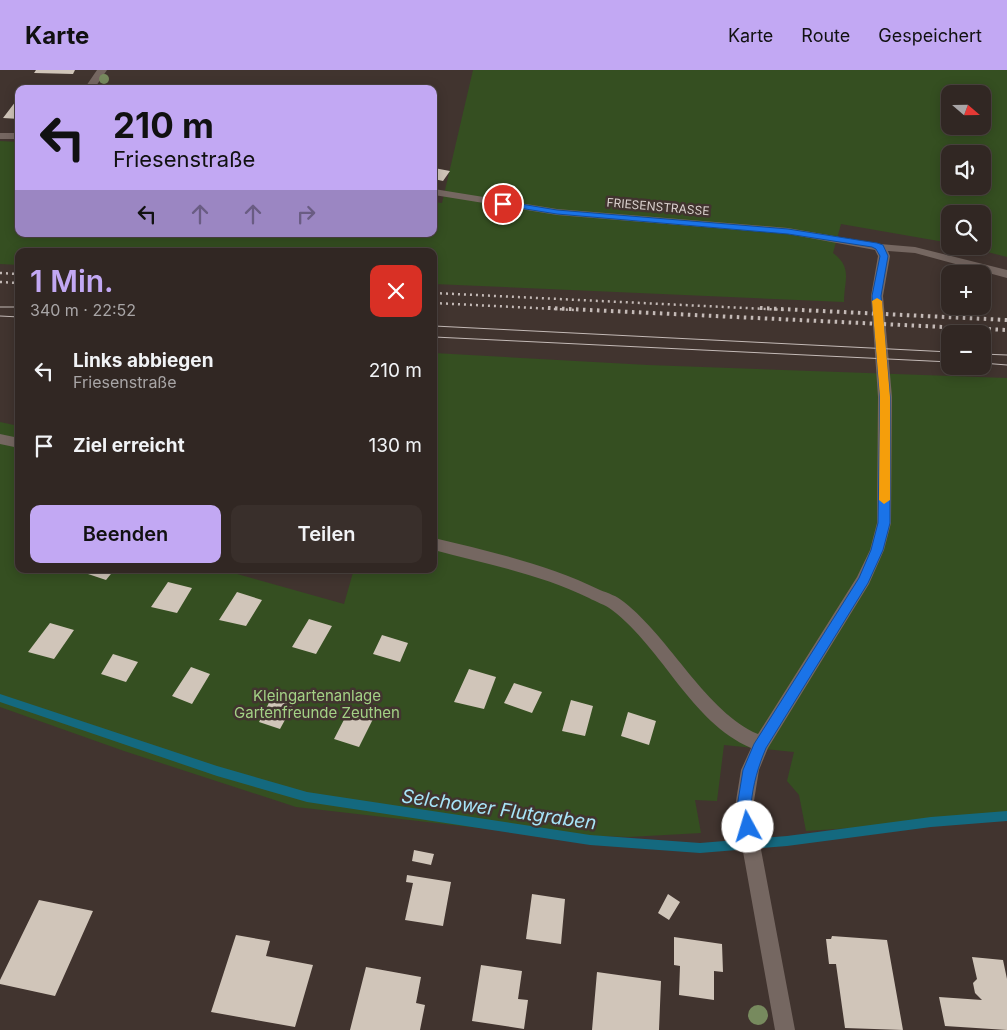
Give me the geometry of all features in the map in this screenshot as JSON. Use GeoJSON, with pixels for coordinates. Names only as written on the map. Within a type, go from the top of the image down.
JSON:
{"type":"FeatureCollection","features":[{"type":"Feature","properties":{"kind":"street"},"geometry":{"type":"LineString","coordinates":[[92,85],[102,70]]}},
{"type":"Feature","properties":{"kind":"street"},"geometry":{"type":"LineString","coordinates":[[0,136],[15,136]]}},
{"type":"Feature","properties":{"kind":"street","name":"FRIESENSTRASSE"},"geometry":{"type":"LineString","coordinates":[[437,192],[557,212],[788,231],[880,247],[915,250],[1007,274]]}},
{"type":"Feature","properties":{"kind":"street"},"geometry":{"type":"LineString","coordinates":[[785,1030],[744,807],[750,770],[761,744],[864,580],[877,550],[884,523],[885,397],[877,296],[884,256],[880,247]]}},
{"type":"Feature","properties":{"kind":"street"},"geometry":{"type":"LineString","coordinates":[[0,439],[15,442]]}},
{"type":"Feature","properties":{"kind":"street"},"geometry":{"type":"LineString","coordinates":[[437,545],[566,580],[617,605],[651,637],[716,716],[738,734],[761,744]]}},
{"type":"Feature","properties":{"kind":"green space"},"geometry":{"type":"Polygon","coordinates":[[[473,70],[1007,70],[1007,257],[991,253],[991,205],[941,205],[941,241],[841,224],[833,253],[845,269],[844,302],[437,284],[437,248],[15,248],[15,265],[0,264],[0,141],[15,142],[15,237],[437,237],[437,202],[442,203],[473,70]]]}},
{"type":"Feature","properties":{"kind":"green space","name":"Kleingartenanlage Gartenfreunde Zeuthen"},"geometry":{"type":"Polygon","coordinates":[[[437,353],[648,365],[1007,378],[1007,818],[806,831],[799,795],[787,781],[794,752],[724,745],[717,801],[695,800],[701,833],[629,837],[533,834],[296,807],[124,751],[0,707],[0,422],[15,425],[15,573],[233,573],[344,604],[353,573],[437,573],[437,353]]]}},
{"type":"Feature","properties":{"kind":"building"},"geometry":{"type":"Polygon","coordinates":[[[36,70],[75,70],[73,74],[34,73],[36,70]]]}},
{"type":"Feature","properties":{"kind":"building"},"geometry":{"type":"Polygon","coordinates":[[[15,102],[15,119],[3,118],[15,102]]]}},
{"type":"Feature","properties":{"kind":"building"},"geometry":{"type":"Polygon","coordinates":[[[437,169],[450,171],[443,181],[437,180],[437,169]]]}},
{"type":"Feature","properties":{"kind":"building"},"geometry":{"type":"Polygon","coordinates":[[[85,573],[112,573],[106,580],[85,573]]]}},
{"type":"Feature","properties":{"kind":"building"},"geometry":{"type":"Polygon","coordinates":[[[168,582],[192,588],[177,613],[151,607],[168,582]]]}},
{"type":"Feature","properties":{"kind":"building"},"geometry":{"type":"Polygon","coordinates":[[[237,592],[262,600],[246,626],[219,620],[237,592]]]}},
{"type":"Feature","properties":{"kind":"building"},"geometry":{"type":"Polygon","coordinates":[[[309,619],[332,626],[316,654],[292,647],[309,619]]]}},
{"type":"Feature","properties":{"kind":"building"},"geometry":{"type":"Polygon","coordinates":[[[50,623],[74,630],[54,659],[28,652],[50,623]]]}},
{"type":"Feature","properties":{"kind":"building"},"geometry":{"type":"Polygon","coordinates":[[[382,635],[408,643],[400,662],[373,654],[382,635]]]}},
{"type":"Feature","properties":{"kind":"building"},"geometry":{"type":"Polygon","coordinates":[[[113,654],[138,662],[126,682],[101,674],[113,654]]]}},
{"type":"Feature","properties":{"kind":"building"},"geometry":{"type":"Polygon","coordinates":[[[191,667],[210,674],[192,704],[172,696],[191,667]]]}},
{"type":"Feature","properties":{"kind":"building"},"geometry":{"type":"Polygon","coordinates":[[[469,669],[496,677],[484,709],[454,702],[469,669]]]}},
{"type":"Feature","properties":{"kind":"building"},"geometry":{"type":"Polygon","coordinates":[[[514,683],[542,692],[532,713],[504,703],[514,683]]]}},
{"type":"Feature","properties":{"kind":"building"},"geometry":{"type":"Polygon","coordinates":[[[275,691],[297,698],[280,729],[259,722],[275,691]]]}},
{"type":"Feature","properties":{"kind":"building"},"geometry":{"type":"Polygon","coordinates":[[[571,700],[593,706],[585,736],[562,731],[571,700]]]}},
{"type":"Feature","properties":{"kind":"building"},"geometry":{"type":"Polygon","coordinates":[[[350,708],[375,715],[359,747],[334,739],[350,708]]]}},
{"type":"Feature","properties":{"kind":"building"},"geometry":{"type":"Polygon","coordinates":[[[628,712],[656,721],[649,745],[621,736],[628,712]]]}},
{"type":"Feature","properties":{"kind":"building"},"geometry":{"type":"Polygon","coordinates":[[[414,850],[434,854],[431,865],[412,861],[414,850]]]}},
{"type":"Feature","properties":{"kind":"building"},"geometry":{"type":"Polygon","coordinates":[[[407,875],[451,882],[443,926],[405,920],[413,883],[406,882],[407,875]]]}},
{"type":"Feature","properties":{"kind":"building"},"geometry":{"type":"Polygon","coordinates":[[[532,894],[565,899],[561,944],[526,939],[532,894]]]}},
{"type":"Feature","properties":{"kind":"building"},"geometry":{"type":"Polygon","coordinates":[[[668,894],[680,902],[669,920],[658,913],[668,894]]]}},
{"type":"Feature","properties":{"kind":"building"},"geometry":{"type":"Polygon","coordinates":[[[39,900],[93,911],[55,996],[0,984],[0,980],[39,900]]]}},
{"type":"Feature","properties":{"kind":"building"},"geometry":{"type":"Polygon","coordinates":[[[236,935],[270,941],[266,956],[313,965],[295,1027],[211,1012],[236,935]]]}},
{"type":"Feature","properties":{"kind":"building"},"geometry":{"type":"Polygon","coordinates":[[[832,936],[887,940],[903,1030],[845,1028],[836,964],[829,964],[826,939],[831,939],[832,936]]]}},
{"type":"Feature","properties":{"kind":"building"},"geometry":{"type":"Polygon","coordinates":[[[674,937],[722,944],[723,972],[714,971],[714,1000],[679,995],[680,966],[674,965],[674,937]]]}},
{"type":"Feature","properties":{"kind":"building"},"geometry":{"type":"Polygon","coordinates":[[[972,957],[1003,960],[1007,979],[1007,1030],[945,1026],[939,997],[982,1000],[975,993],[973,983],[977,979],[972,957]]]}},
{"type":"Feature","properties":{"kind":"building"},"geometry":{"type":"Polygon","coordinates":[[[481,965],[522,971],[518,999],[528,1000],[524,1029],[472,1021],[481,965]]]}},
{"type":"Feature","properties":{"kind":"building"},"geometry":{"type":"Polygon","coordinates":[[[366,967],[421,977],[416,1003],[425,1005],[420,1030],[350,1030],[366,967]]]}},
{"type":"Feature","properties":{"kind":"building"},"geometry":{"type":"Polygon","coordinates":[[[597,972],[661,981],[659,1030],[592,1030],[597,972]]]}},
{"type":"Feature","properties":{"kind":"waterway","name":"Selchower Flutgraben"},"geometry":{"type":"LineString","coordinates":[[0,698],[217,771],[307,797],[590,840],[700,848],[787,841],[931,822],[1007,816]]}},
{"type":"Feature","properties":{"kind":"tram line"},"geometry":{"type":"LineString","coordinates":[[0,307],[15,307]]}},
{"type":"Feature","properties":{"kind":"tram line"},"geometry":{"type":"LineString","coordinates":[[0,316],[15,317]]}},
{"type":"Feature","properties":{"kind":"tram line"},"geometry":{"type":"LineString","coordinates":[[437,326],[941,352]]}},
{"type":"Feature","properties":{"kind":"tram line"},"geometry":{"type":"LineString","coordinates":[[437,337],[941,362]]}},
{"type":"Feature","properties":{"kind":"tram line"},"geometry":{"type":"LineString","coordinates":[[991,354],[1007,355]]}},
{"type":"Feature","properties":{"kind":"tram line"},"geometry":{"type":"LineString","coordinates":[[991,364],[1007,365]]}},
{"type":"Feature","properties":{"kind":"railway"},"geometry":{"type":"LineString","coordinates":[[0,273],[15,274]]}},
{"type":"Feature","properties":{"kind":"railway"},"geometry":{"type":"LineString","coordinates":[[0,282],[15,283]]}},
{"type":"Feature","properties":{"kind":"railway"},"geometry":{"type":"LineString","coordinates":[[437,293],[787,310]]}},
{"type":"Feature","properties":{"kind":"railway"},"geometry":{"type":"LineString","coordinates":[[437,303],[575,310]]}},
{"type":"Feature","properties":{"kind":"railway"},"geometry":{"type":"LineString","coordinates":[[548,308],[1007,330]]}},
{"type":"Feature","properties":{"kind":"railway"},"geometry":{"type":"LineString","coordinates":[[760,308],[1007,320]]}},
{"type":"Feature","properties":{"kind":"slow traffic"},"geometry":{"type":"LineString","coordinates":[[877,301],[885,397],[884,500]]}},
{"type":"Feature","properties":{"kind":"route"},"geometry":{"type":"LineString","coordinates":[[503,204],[557,212],[679,224],[788,231],[874,244],[880,247],[884,256],[877,296],[885,397],[884,523],[877,550],[864,580],[803,674],[761,744],[750,770],[744,807],[748,827]]}}]}
